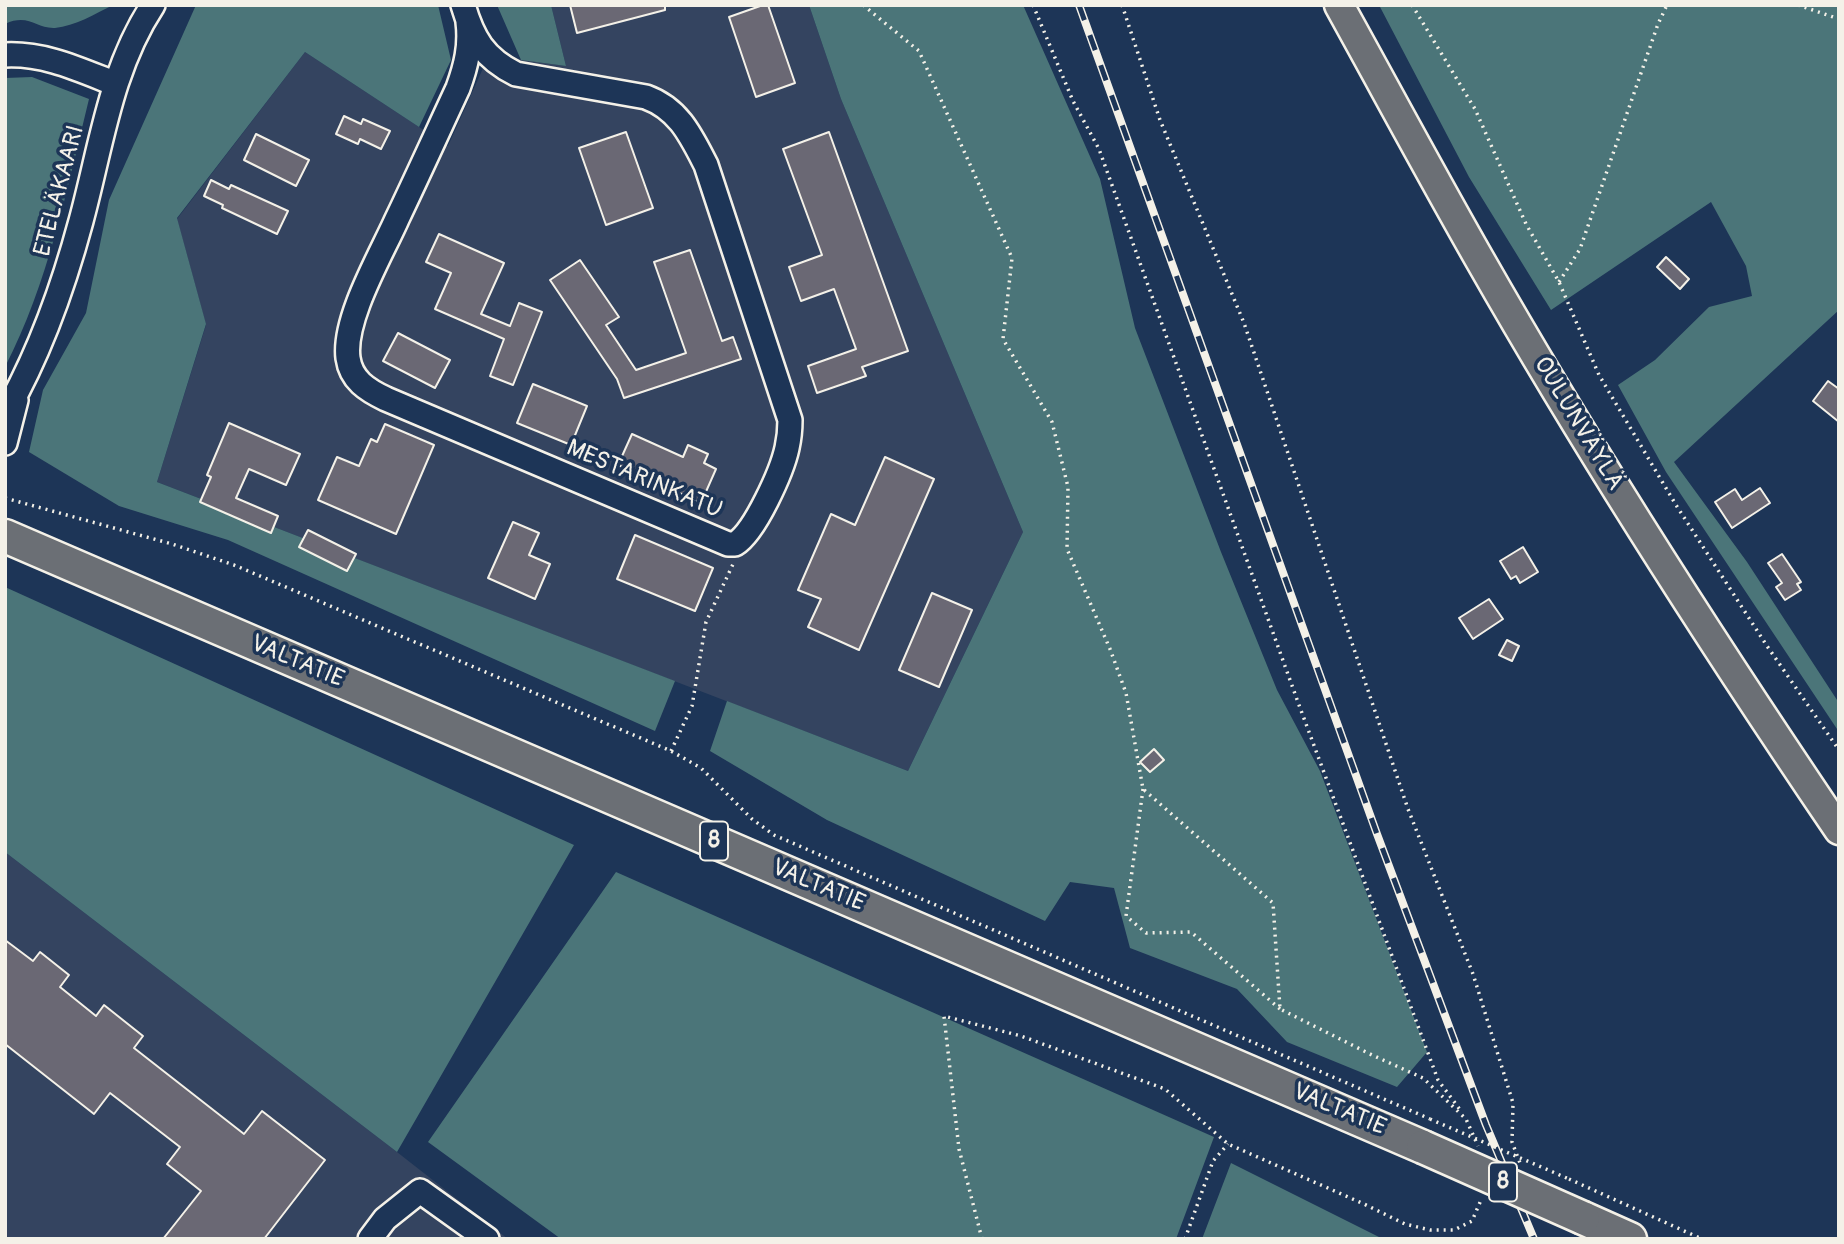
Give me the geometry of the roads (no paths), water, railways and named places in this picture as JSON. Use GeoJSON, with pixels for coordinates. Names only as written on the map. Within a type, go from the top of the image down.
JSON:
{"type":"FeatureCollection","features":[{"type":"Feature","properties":{"kind":"highway","name":"VALTATIE"},"geometry":{"type":"LineString","coordinates":[[5,536],[1427,1133],[1583,1218],[1630,1239]]}},
{"type":"Feature","properties":{"kind":"main road","name":"OULUNVÄYLÄ"},"geometry":{"type":"LineString","coordinates":[[1339,5],[1481,261],[1568,409],[1701,623],[1839,830]]}},
{"type":"Feature","properties":{"kind":"street","name":"ETELÄKAARI"},"geometry":{"type":"LineString","coordinates":[[5,414],[44,335],[64,279],[116,84],[126,54],[153,5]]}},
{"type":"Feature","properties":{"kind":"street","name":"MESTARINKATU"},"geometry":{"type":"LineString","coordinates":[[466,14],[479,46],[491,59],[516,74],[646,97],[659,102],[671,110],[691,136],[706,165],[790,420],[788,447],[781,469],[749,532],[735,544],[728,544],[386,399],[371,391],[355,377],[350,368],[347,347],[356,307],[458,88],[468,53],[466,14]]}},
{"type":"Feature","properties":{"kind":"street"},"geometry":{"type":"LineString","coordinates":[[5,55],[26,54],[59,61],[116,84]]}},
{"type":"Feature","properties":{"kind":"street","name":"ETELÄKAARI"},"geometry":{"type":"LineString","coordinates":[[5,443],[19,390]]}},
{"type":"Feature","properties":{"kind":"street"},"geometry":{"type":"LineString","coordinates":[[370,1239],[385,1219],[420,1191],[487,1239]]}},
{"type":"Feature","properties":{"kind":"railway"},"geometry":{"type":"LineString","coordinates":[[1079,5],[1377,834],[1486,1125],[1534,1239]]}}]}
